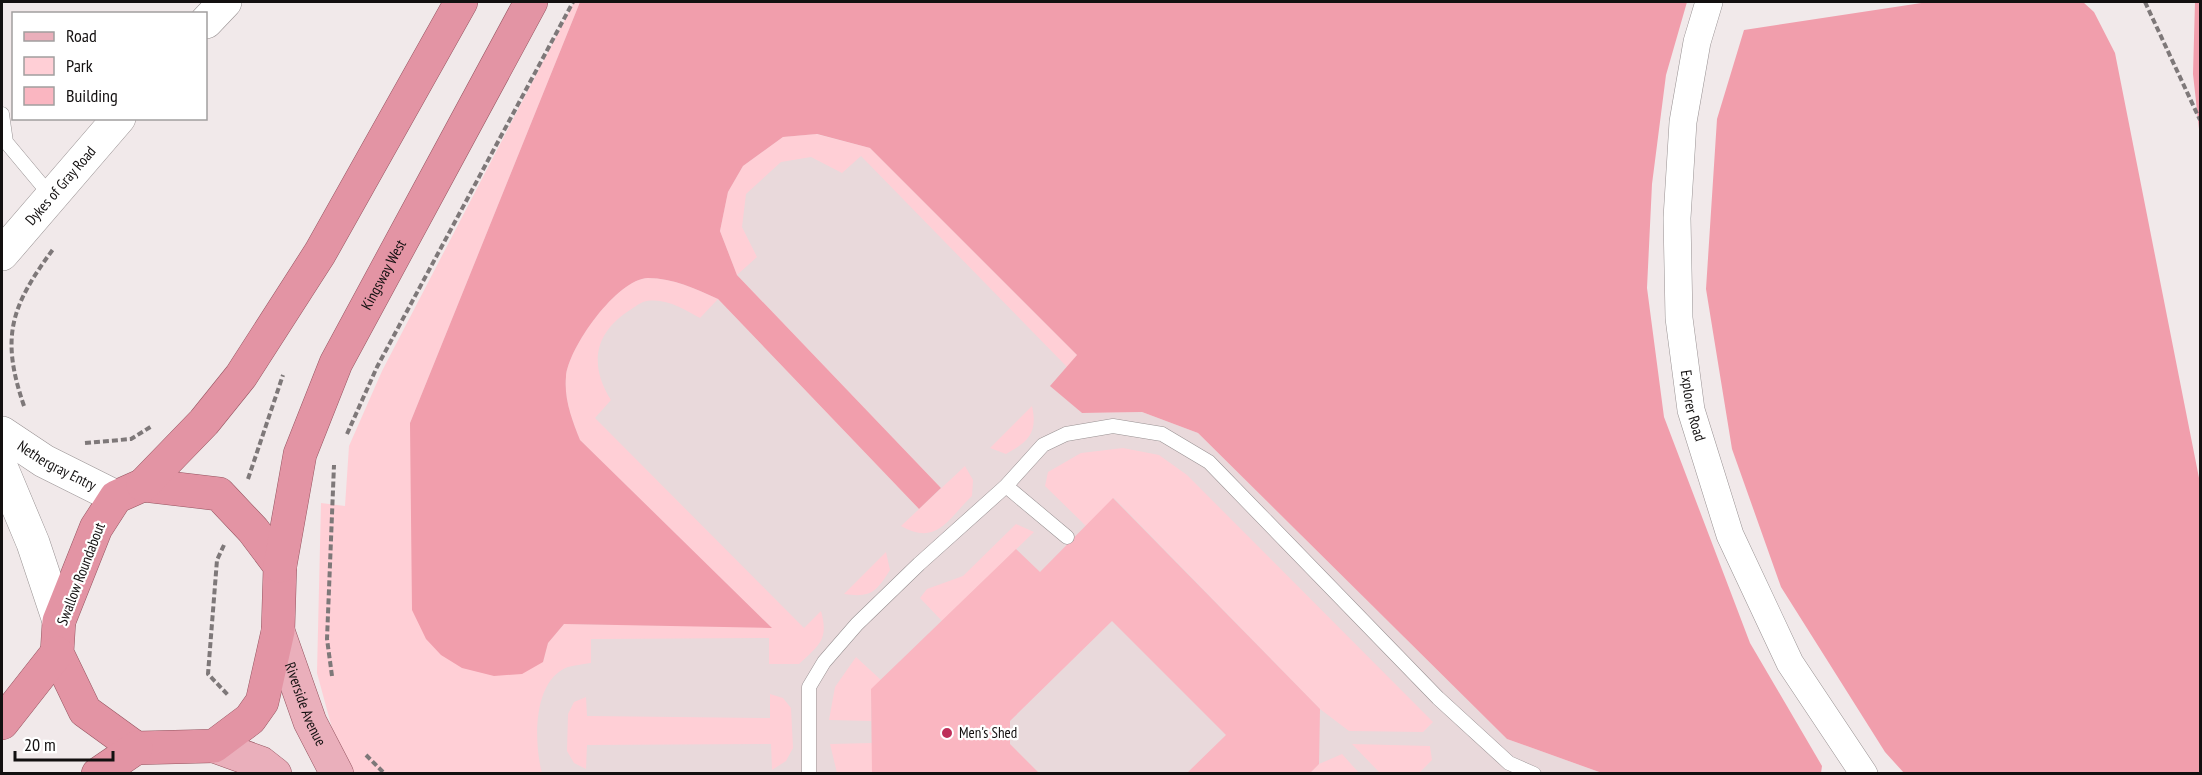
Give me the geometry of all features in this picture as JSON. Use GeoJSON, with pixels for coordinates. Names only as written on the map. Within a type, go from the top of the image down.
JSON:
{"type":"FeatureCollection","features":[{"type":"Feature","properties":{"kind":"highway"},"geometry":{"type":"LineString","coordinates":[[129,491],[204,422],[242,376],[320,253],[461,2]]}},
{"type":"Feature","properties":{"kind":"highway","name":"Kingsway West"},"geometry":{"type":"LineString","coordinates":[[280,566],[300,454],[336,363],[531,2]]}},
{"type":"Feature","properties":{"kind":"highway"},"geometry":{"type":"LineString","coordinates":[[98,774],[135,748],[214,746],[250,719],[262,702],[278,631],[280,566],[253,530],[219,494],[129,491]]}},
{"type":"Feature","properties":{"kind":"highway","name":"Swallow Roundabout"},"geometry":{"type":"LineString","coordinates":[[129,491],[96,528],[59,621],[57,653],[85,711],[135,748]]}},
{"type":"Feature","properties":{"kind":"highway"},"geometry":{"type":"LineString","coordinates":[[2,723],[57,653]]}},
{"type":"Feature","properties":{"kind":"main road","name":"Riverside Avenue"},"geometry":{"type":"LineString","coordinates":[[278,631],[310,722],[337,774]]}},
{"type":"Feature","properties":{"kind":"main road"},"geometry":{"type":"LineString","coordinates":[[214,746],[261,763],[275,774]]}},
{"type":"Feature","properties":{"kind":"street"},"geometry":{"type":"LineString","coordinates":[[207,21],[225,2]]}},
{"type":"Feature","properties":{"kind":"street","name":"Explorer Road"},"geometry":{"type":"LineString","coordinates":[[1709,2],[1697,42],[1683,122],[1677,218],[1679,318],[1691,410],[1730,535],[1790,663],[1864,774]]}},
{"type":"Feature","properties":{"kind":"street","name":"Dykes of Gray Road"},"geometry":{"type":"LineString","coordinates":[[2,254],[53,198],[117,120]]}},
{"type":"Feature","properties":{"kind":"street","name":"Nethergray Entry"},"geometry":{"type":"LineString","coordinates":[[2,433],[44,461],[129,491]]}},
{"type":"Feature","properties":{"kind":"street","name":"Nethergray Entry"},"geometry":{"type":"LineString","coordinates":[[2,469],[33,543],[59,621]]}},
{"type":"Feature","properties":{"kind":"lane"},"geometry":{"type":"LineString","coordinates":[[2,114],[6,142],[53,198]]}},
{"type":"Feature","properties":{"kind":"lane"},"geometry":{"type":"LineString","coordinates":[[809,774],[809,687],[824,662],[919,564],[1006,486],[1043,445],[1066,434],[1113,426],[1162,434],[1209,462],[1438,698],[1509,763],[1534,774]]}},
{"type":"Feature","properties":{"kind":"lane"},"geometry":{"type":"LineString","coordinates":[[1006,486],[1067,537]]}},
{"type":"Feature","properties":{"kind":"path"},"geometry":{"type":"LineString","coordinates":[[344,440],[377,367],[573,2]]}},
{"type":"Feature","properties":{"kind":"path"},"geometry":{"type":"LineString","coordinates":[[2145,2],[2200,120]]}},
{"type":"Feature","properties":{"kind":"path"},"geometry":{"type":"LineString","coordinates":[[333,686],[327,639],[334,461]]}},
{"type":"Feature","properties":{"kind":"path"},"geometry":{"type":"LineString","coordinates":[[363,752],[385,774]]}},
{"type":"Feature","properties":{"kind":"shaded area"},"geometry":{"type":"Polygon","coordinates":[[[580,2],[1687,2],[1666,75],[1652,184],[1647,288],[1664,417],[1750,643],[1822,766],[1821,773],[1602,773],[1507,739],[1198,433],[1142,412],[1082,413],[1050,386],[1077,355],[870,148],[817,134],[783,137],[743,166],[728,192],[720,231],[737,275],[941,488],[919,509],[718,299],[684,285],[657,278],[636,281],[622,290],[596,317],[575,349],[569,364],[566,393],[580,440],[772,628],[564,624],[548,643],[543,662],[522,674],[494,676],[462,668],[441,655],[426,639],[412,610],[410,423],[580,2]]]}},
{"type":"Feature","properties":{"kind":"shaded area"},"geometry":{"type":"Polygon","coordinates":[[[1928,2],[2083,2],[2094,12],[2115,53],[2200,483],[2200,773],[1904,773],[1885,752],[1781,587],[1732,449],[1706,289],[1717,119],[1744,30],[1928,2]]]}},
{"type":"Feature","properties":{"kind":"shaded area"},"geometry":{"type":"Polygon","coordinates":[[[2195,2],[2200,2],[2200,138],[2193,74],[2195,2]]]}},
{"type":"Feature","properties":{"kind":"shaded area"},"geometry":{"type":"Polygon","coordinates":[[[870,148],[1077,355],[1051,386],[1082,413],[1142,412],[1198,433],[1507,739],[1602,773],[492,774],[569,410],[625,288],[718,299],[919,509],[941,488],[737,275],[743,166],[870,148]]]}},
{"type":"Feature","properties":{"kind":"green space"},"geometry":{"type":"Polygon","coordinates":[[[574,2],[580,2],[410,423],[543,662],[548,643],[564,624],[771,627],[580,440],[567,401],[566,377],[575,349],[596,317],[622,290],[636,281],[657,278],[684,285],[718,299],[700,318],[673,304],[651,301],[639,304],[616,321],[601,341],[598,352],[600,376],[611,400],[595,418],[804,628],[821,611],[823,636],[817,647],[799,664],[769,664],[769,638],[591,639],[591,663],[568,667],[556,674],[542,699],[537,730],[542,773],[353,773],[338,750],[317,673],[321,503],[345,506],[349,446],[382,371],[574,2]]]}},
{"type":"Feature","properties":{"kind":"green space"},"geometry":{"type":"Polygon","coordinates":[[[816,134],[870,148],[1077,355],[1067,367],[861,156],[842,173],[811,157],[781,162],[746,194],[742,227],[757,257],[737,275],[720,231],[728,192],[743,166],[783,137],[816,134]]]}},
{"type":"Feature","properties":{"kind":"green space"},"geometry":{"type":"Polygon","coordinates":[[[1032,406],[1034,423],[1030,436],[1025,441],[1006,454],[990,448],[1032,406]]]}},
{"type":"Feature","properties":{"kind":"green space"},"geometry":{"type":"Polygon","coordinates":[[[1123,448],[1159,455],[1187,475],[1433,722],[1423,732],[1349,731],[1320,709],[1114,498],[1086,526],[1045,486],[1048,472],[1081,453],[1123,448]]]}},
{"type":"Feature","properties":{"kind":"green space"},"geometry":{"type":"Polygon","coordinates":[[[965,466],[973,480],[972,496],[941,528],[924,533],[901,526],[965,466]]]}},
{"type":"Feature","properties":{"kind":"green space"},"geometry":{"type":"Polygon","coordinates":[[[1016,524],[1034,532],[942,621],[920,598],[927,589],[963,576],[1016,524]]]}},
{"type":"Feature","properties":{"kind":"green space"},"geometry":{"type":"Polygon","coordinates":[[[886,552],[890,570],[881,584],[867,594],[844,594],[886,552]]]}},
{"type":"Feature","properties":{"kind":"green space"},"geometry":{"type":"Polygon","coordinates":[[[856,657],[881,680],[871,690],[871,721],[829,720],[835,687],[856,657]]]}},
{"type":"Feature","properties":{"kind":"green space"},"geometry":{"type":"Polygon","coordinates":[[[770,694],[783,698],[791,708],[793,748],[786,761],[772,770],[771,744],[587,745],[586,769],[574,763],[567,751],[568,714],[574,702],[586,697],[587,716],[770,718],[770,694]]]}},
{"type":"Feature","properties":{"kind":"green space"},"geometry":{"type":"Polygon","coordinates":[[[872,743],[872,773],[837,773],[830,744],[872,743]]]}},
{"type":"Feature","properties":{"kind":"green space"},"geometry":{"type":"Polygon","coordinates":[[[1352,744],[1430,746],[1432,760],[1419,773],[1380,773],[1352,744]]]}},
{"type":"Feature","properties":{"kind":"green space"},"geometry":{"type":"Polygon","coordinates":[[[1342,754],[1359,773],[1309,774],[1319,764],[1342,754]]]}},
{"type":"Feature","properties":{"kind":"building"},"geometry":{"type":"Polygon","coordinates":[[[1113,498],[1320,709],[1319,764],[1309,774],[1186,774],[1226,735],[1112,621],[1010,721],[1010,744],[1040,774],[872,774],[871,689],[1016,549],[1040,572],[1113,498]]]}},
{"type":"Feature","properties":{"kind":"place","name":"Men's Shed"},"geometry":{"type":"Point","coordinates":[947,733]}}]}
